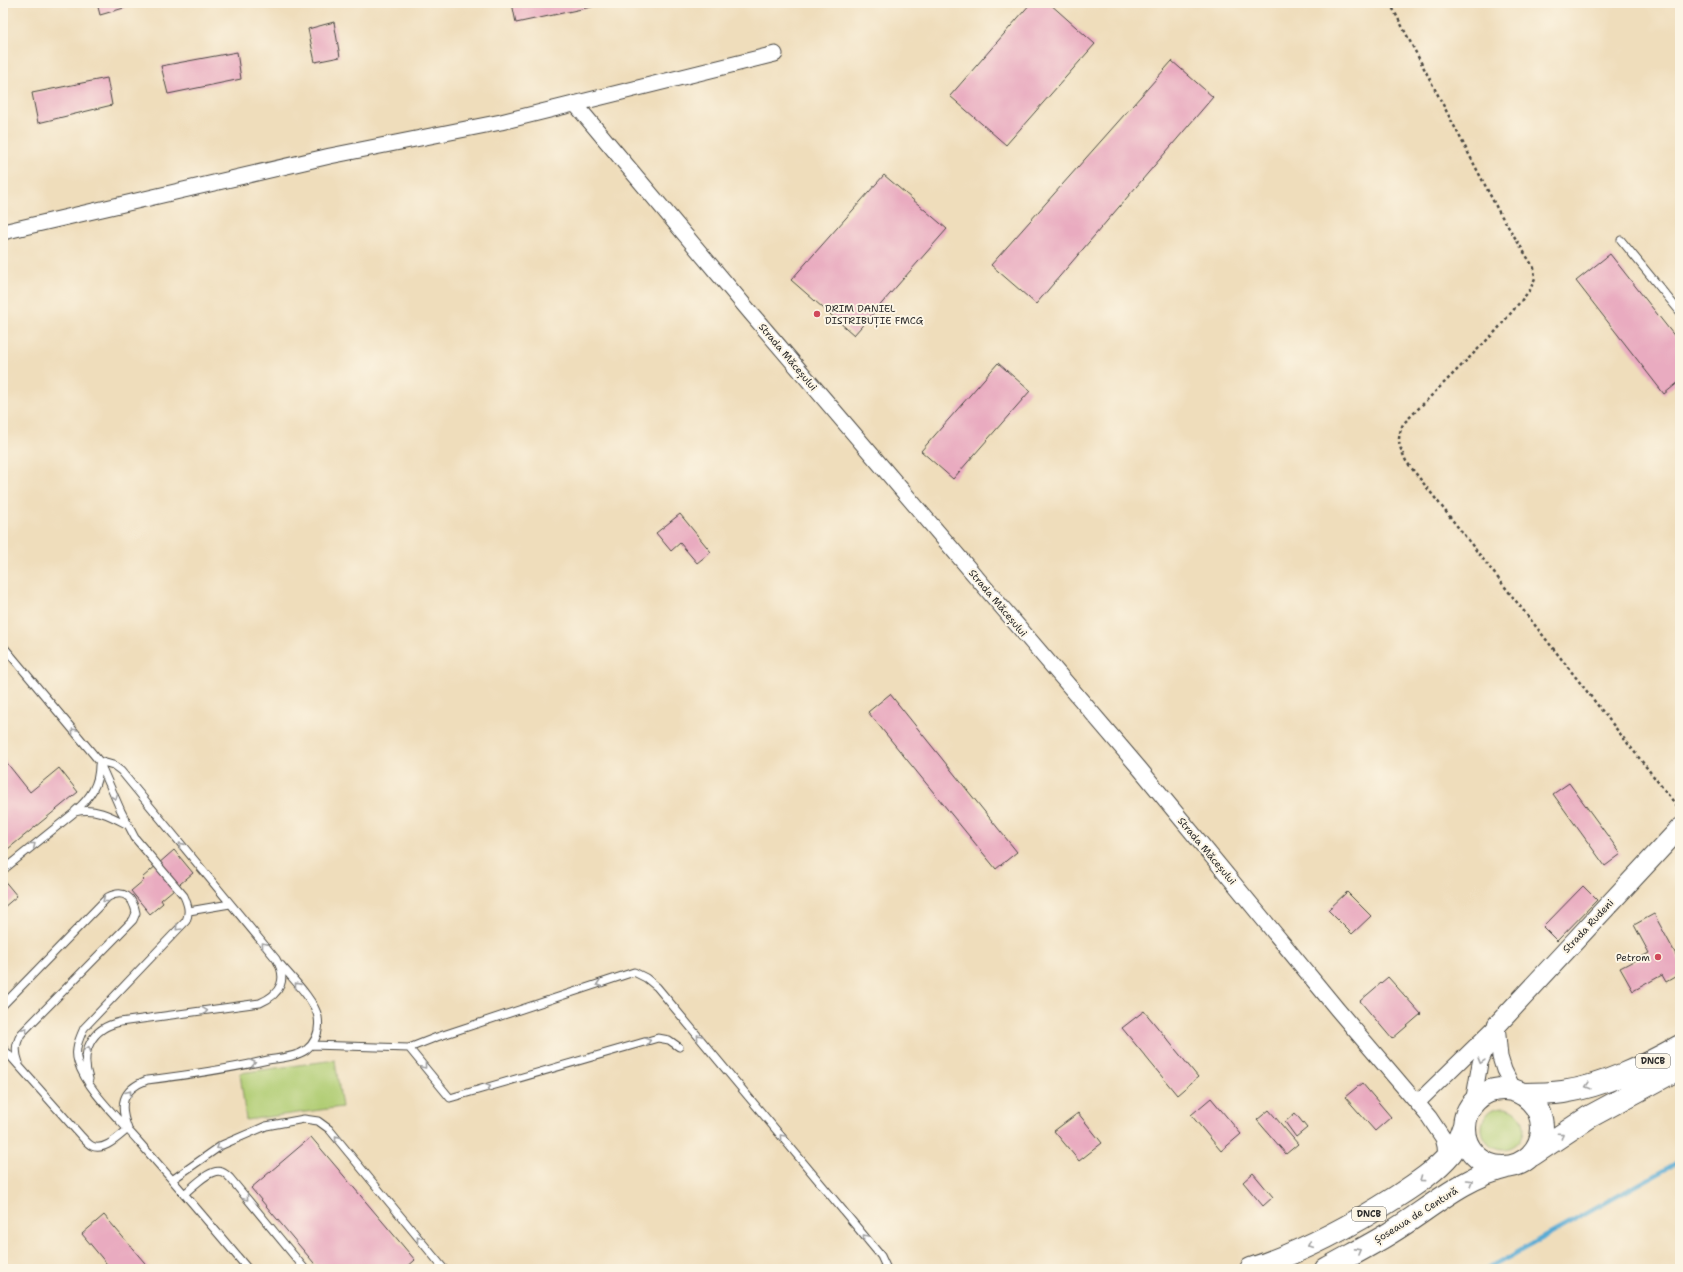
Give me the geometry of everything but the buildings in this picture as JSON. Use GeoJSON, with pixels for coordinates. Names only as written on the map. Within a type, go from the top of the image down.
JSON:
{"type":"FeatureCollection","features":[{"type":"Feature","properties":{"kind":"main road","name":"DNCB"},"geometry":{"type":"LineString","coordinates":[[1251,1269],[1292,1253],[1354,1222],[1411,1187],[1446,1158],[1457,1143],[1463,1128],[1464,1119],[1473,1103],[1479,1096],[1496,1089],[1518,1092],[1560,1093],[1597,1084],[1647,1064],[1680,1046]]}},
{"type":"Feature","properties":{"kind":"main road","name":"Șoseaua de Centură"},"geometry":{"type":"LineString","coordinates":[[1326,1269],[1390,1233],[1470,1181],[1492,1170],[1516,1165],[1589,1117],[1680,1068]]}},
{"type":"Feature","properties":{"kind":"main road"},"geometry":{"type":"LineString","coordinates":[[1518,1092],[1534,1105],[1541,1120],[1542,1128],[1539,1144],[1529,1157]]}},
{"type":"Feature","properties":{"kind":"main road"},"geometry":{"type":"LineString","coordinates":[[1463,1128],[1464,1138],[1468,1146],[1481,1160],[1499,1167],[1508,1166]]}},
{"type":"Feature","properties":{"kind":"street"},"geometry":{"type":"LineString","coordinates":[[3,232],[330,156],[501,122],[775,54]]}},
{"type":"Feature","properties":{"kind":"street","name":"Strada Măceșului"},"geometry":{"type":"LineString","coordinates":[[576,104],[750,312],[1140,769],[1429,1117],[1443,1138],[1446,1158]]}},
{"type":"Feature","properties":{"kind":"street","name":"Strada Rudeni"},"geometry":{"type":"LineString","coordinates":[[1497,1025],[1680,828]]}},
{"type":"Feature","properties":{"kind":"street"},"geometry":{"type":"LineString","coordinates":[[1417,1103],[1497,1025]]}},
{"type":"Feature","properties":{"kind":"street"},"geometry":{"type":"LineString","coordinates":[[1497,1025],[1500,1057],[1504,1070],[1518,1092]]}},
{"type":"Feature","properties":{"kind":"street"},"geometry":{"type":"LineString","coordinates":[[1473,1103],[1482,1056],[1497,1025]]}},
{"type":"Feature","properties":{"kind":"lane"},"geometry":{"type":"LineString","coordinates":[[1621,240],[1680,312]]}},
{"type":"Feature","properties":{"kind":"lane"},"geometry":{"type":"LineString","coordinates":[[3,646],[99,761],[135,838],[184,896],[189,911],[186,921],[84,1028],[78,1040],[76,1054],[78,1063],[92,1087],[248,1269]]}},
{"type":"Feature","properties":{"kind":"lane"},"geometry":{"type":"LineString","coordinates":[[3,870],[75,812],[91,796],[99,775],[99,761]]}},
{"type":"Feature","properties":{"kind":"lane"},"geometry":{"type":"LineString","coordinates":[[99,761],[113,765],[121,771],[313,1004],[318,1016],[317,1034],[312,1045],[305,1051],[294,1055],[238,1066],[147,1080],[139,1083],[126,1095],[123,1101],[123,1114],[128,1129]]}},
{"type":"Feature","properties":{"kind":"lane"},"geometry":{"type":"LineString","coordinates":[[75,812],[84,809],[102,812],[128,825]]}},
{"type":"Feature","properties":{"kind":"lane"},"geometry":{"type":"LineString","coordinates":[[3,1005],[108,897],[122,893],[130,898],[135,906],[136,913],[133,920],[20,1034],[15,1048],[19,1066]]}},
{"type":"Feature","properties":{"kind":"lane"},"geometry":{"type":"LineString","coordinates":[[189,911],[230,904]]}},
{"type":"Feature","properties":{"kind":"lane"},"geometry":{"type":"LineString","coordinates":[[92,1087],[86,1060],[87,1050],[95,1036],[106,1027],[120,1022],[260,1003],[270,998],[279,989],[281,984],[282,972],[276,959]]}},
{"type":"Feature","properties":{"kind":"lane"},"geometry":{"type":"LineString","coordinates":[[312,1045],[409,1048],[634,972],[646,978],[657,987],[881,1256],[887,1269]]}},
{"type":"Feature","properties":{"kind":"lane"},"geometry":{"type":"LineString","coordinates":[[409,1048],[450,1098],[658,1038],[669,1040],[680,1047]]}},
{"type":"Feature","properties":{"kind":"lane"},"geometry":{"type":"LineString","coordinates":[[3,1048],[82,1137],[91,1145],[100,1147],[108,1144],[128,1129]]}},
{"type":"Feature","properties":{"kind":"lane"},"geometry":{"type":"LineString","coordinates":[[172,1180],[222,1145],[245,1134],[266,1126],[304,1119],[318,1121],[329,1129],[444,1269]]}},
{"type":"Feature","properties":{"kind":"lane"},"geometry":{"type":"LineString","coordinates":[[184,1194],[207,1174],[216,1171],[223,1172],[230,1178],[305,1269]]}},
{"type":"Feature","properties":{"kind":"path"},"geometry":{"type":"LineString","coordinates":[[1390,3],[1499,212],[1534,268],[1535,278],[1530,290],[1496,331],[1403,424],[1398,436],[1400,448],[1406,461],[1680,810]]}},
{"type":"Feature","properties":{"kind":"green space"},"geometry":{"type":"Polygon","coordinates":[[[335,1060],[342,1107],[246,1120],[240,1073],[335,1060]]]}},
{"type":"Feature","properties":{"kind":"green space"},"geometry":{"type":"Polygon","coordinates":[[[1499,1107],[1507,1107],[1515,1110],[1521,1116],[1524,1128],[1521,1140],[1515,1146],[1507,1149],[1499,1149],[1491,1146],[1485,1140],[1482,1132],[1482,1124],[1485,1116],[1491,1110],[1499,1107]]]}},
{"type":"Feature","properties":{"kind":"waterway"},"geometry":{"type":"LineString","coordinates":[[1488,1269],[1680,1161]]}},
{"type":"Feature","properties":{"kind":"place","name":"DRIM DANIEL DISTRIBUȚIE FMCG"},"geometry":{"type":"Point","coordinates":[817,314]}},
{"type":"Feature","properties":{"kind":"place","name":"Petrom"},"geometry":{"type":"Point","coordinates":[1658,957]}}]}
